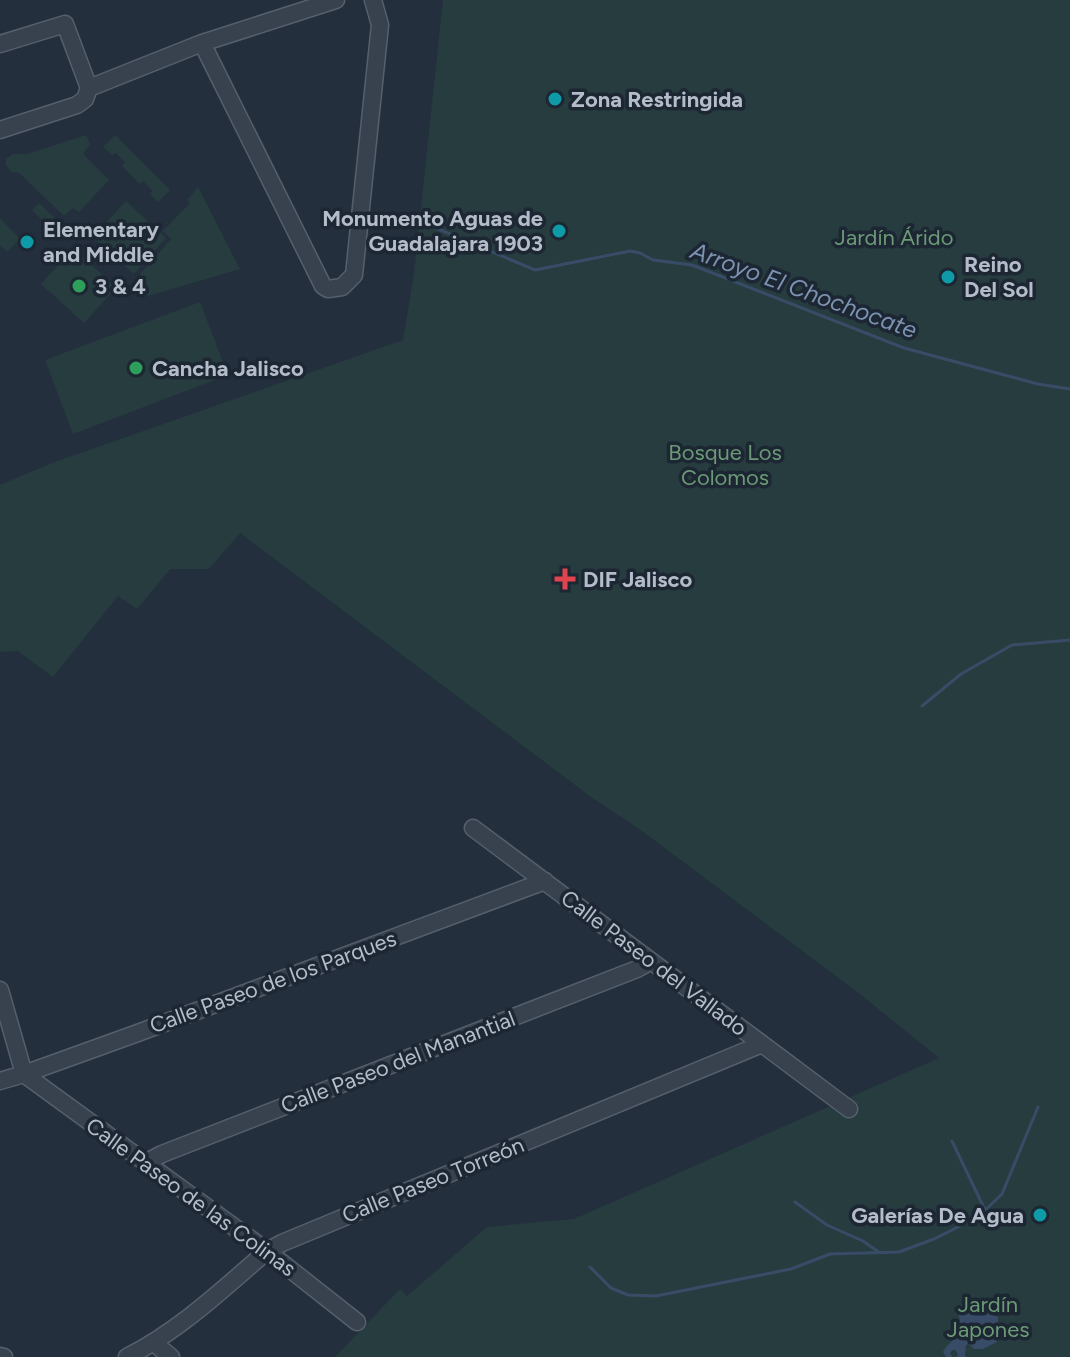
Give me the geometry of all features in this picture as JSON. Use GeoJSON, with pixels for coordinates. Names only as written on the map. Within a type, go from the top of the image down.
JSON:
{"type":"FeatureCollection","features":[{"type":"Feature","properties":{"kind":"street"},"geometry":{"type":"LineString","coordinates":[[89,88],[202,43],[336,0]]}},
{"type":"Feature","properties":{"kind":"street"},"geometry":{"type":"LineString","coordinates":[[202,43],[323,286],[328,289],[342,287],[354,275],[358,243],[380,25],[373,0]]}},
{"type":"Feature","properties":{"kind":"street"},"geometry":{"type":"LineString","coordinates":[[0,44],[65,24],[89,88],[85,99],[77,105],[0,130]]}},
{"type":"Feature","properties":{"kind":"street","name":"Calle Paseo del Vallado"},"geometry":{"type":"LineString","coordinates":[[473,828],[849,1109]]}},
{"type":"Feature","properties":{"kind":"street","name":"Calle Paseo de los Parques"},"geometry":{"type":"LineString","coordinates":[[0,1081],[545,881]]}},
{"type":"Feature","properties":{"kind":"street","name":"Calle Paseo del Manantial"},"geometry":{"type":"LineString","coordinates":[[145,1163],[651,961]]}},
{"type":"Feature","properties":{"kind":"street"},"geometry":{"type":"LineString","coordinates":[[0,990],[24,1074]]}},
{"type":"Feature","properties":{"kind":"street","name":"Calle Paseo Torreón"},"geometry":{"type":"LineString","coordinates":[[127,1357],[180,1326],[267,1251],[336,1219],[762,1044]]}},
{"type":"Feature","properties":{"kind":"street","name":"Calle Paseo de las Colinas"},"geometry":{"type":"LineString","coordinates":[[24,1074],[267,1251],[357,1322]]}},
{"type":"Feature","properties":{"kind":"street"},"geometry":{"type":"LineString","coordinates":[[154,1343],[171,1357]]}},
{"type":"Feature","properties":{"kind":"green space","name":"Bosque Los Colomos"},"geometry":{"type":"Polygon","coordinates":[[[443,0],[1070,0],[1070,1357],[335,1357],[400,1289],[407,1296],[487,1227],[574,1219],[939,1058],[860,994],[638,828],[591,797],[240,533],[209,569],[170,569],[137,609],[118,596],[53,677],[18,651],[0,652],[0,485],[52,463],[403,340],[414,273],[443,0]]]}},
{"type":"Feature","properties":{"kind":"green space"},"geometry":{"type":"Polygon","coordinates":[[[86,135],[90,144],[83,154],[109,180],[79,212],[73,208],[64,216],[19,173],[11,172],[6,165],[6,159],[13,154],[27,154],[86,135]]]}},
{"type":"Feature","properties":{"kind":"green space"},"geometry":{"type":"Polygon","coordinates":[[[115,135],[170,190],[158,202],[143,181],[140,184],[122,166],[125,162],[116,153],[112,155],[103,147],[115,135]]]}},
{"type":"Feature","properties":{"kind":"green space"},"geometry":{"type":"Polygon","coordinates":[[[198,187],[240,269],[148,296],[134,281],[171,239],[163,231],[190,203],[187,200],[198,187]]]}},
{"type":"Feature","properties":{"kind":"green space"},"geometry":{"type":"Polygon","coordinates":[[[126,201],[166,238],[134,274],[93,237],[126,201]]]}},
{"type":"Feature","properties":{"kind":"green space"},"geometry":{"type":"Polygon","coordinates":[[[39,203],[69,231],[58,241],[32,210],[39,203]]]}},
{"type":"Feature","properties":{"kind":"green space"},"geometry":{"type":"Polygon","coordinates":[[[0,218],[20,239],[7,252],[0,245],[0,218]]]}},
{"type":"Feature","properties":{"kind":"green space","name":"3 & 4"},"geometry":{"type":"Polygon","coordinates":[[[74,248],[116,288],[84,323],[41,284],[74,248]]]}},
{"type":"Feature","properties":{"kind":"green space","name":"Cancha Jalisco"},"geometry":{"type":"Polygon","coordinates":[[[200,302],[228,375],[73,434],[45,360],[200,302]]]}},
{"type":"Feature","properties":{"kind":"water"},"geometry":{"type":"Polygon","coordinates":[[[965,1300],[987,1302],[985,1309],[998,1317],[997,1342],[983,1349],[974,1349],[969,1344],[966,1345],[966,1357],[954,1357],[958,1356],[956,1350],[952,1350],[952,1357],[946,1357],[943,1352],[959,1331],[959,1309],[965,1300]]]}},
{"type":"Feature","properties":{"kind":"waterway","name":"Arroyo El Chochocate"},"geometry":{"type":"LineString","coordinates":[[436,228],[535,270],[630,251],[653,260],[692,265],[904,348],[1038,384],[1070,389]]}},
{"type":"Feature","properties":{"kind":"waterway"},"geometry":{"type":"LineString","coordinates":[[922,706],[961,674],[1012,645],[1070,640]]}},
{"type":"Feature","properties":{"kind":"waterway"},"geometry":{"type":"LineString","coordinates":[[590,1267],[611,1288],[628,1295],[656,1296],[791,1269],[830,1254],[899,1252],[978,1217],[1002,1194],[1038,1107]]}},
{"type":"Feature","properties":{"kind":"waterway"},"geometry":{"type":"LineString","coordinates":[[952,1141],[985,1210]]}},
{"type":"Feature","properties":{"kind":"waterway"},"geometry":{"type":"LineString","coordinates":[[795,1202],[827,1225],[863,1241],[880,1253]]}},
{"type":"Feature","properties":{"kind":"place","name":"Zona Restringida"},"geometry":{"type":"Point","coordinates":[555,99]}},
{"type":"Feature","properties":{"kind":"place","name":"Monumento Aguas de Guadalajara 1903"},"geometry":{"type":"Point","coordinates":[559,231]}},
{"type":"Feature","properties":{"kind":"place","name":"Elementary and Middle"},"geometry":{"type":"Point","coordinates":[27,242]}},
{"type":"Feature","properties":{"kind":"place","name":"Reino Del Sol"},"geometry":{"type":"Point","coordinates":[948,277]}},
{"type":"Feature","properties":{"kind":"place","name":"3 & 4"},"geometry":{"type":"Point","coordinates":[79,286]}},
{"type":"Feature","properties":{"kind":"place","name":"Cancha Jalisco"},"geometry":{"type":"Point","coordinates":[136,368]}},
{"type":"Feature","properties":{"kind":"place","name":"DIF Jalisco"},"geometry":{"type":"Point","coordinates":[565,579]}},
{"type":"Feature","properties":{"kind":"place","name":"Galerías De Agua"},"geometry":{"type":"Point","coordinates":[1040,1215]}},
{"type":"Feature","properties":{"kind":"park label","name":"Jardín Árido"},"geometry":{"type":"Point","coordinates":[894,237]}},
{"type":"Feature","properties":{"kind":"park label","name":"Jardín Japones"},"geometry":{"type":"Point","coordinates":[988,1316]}}]}
